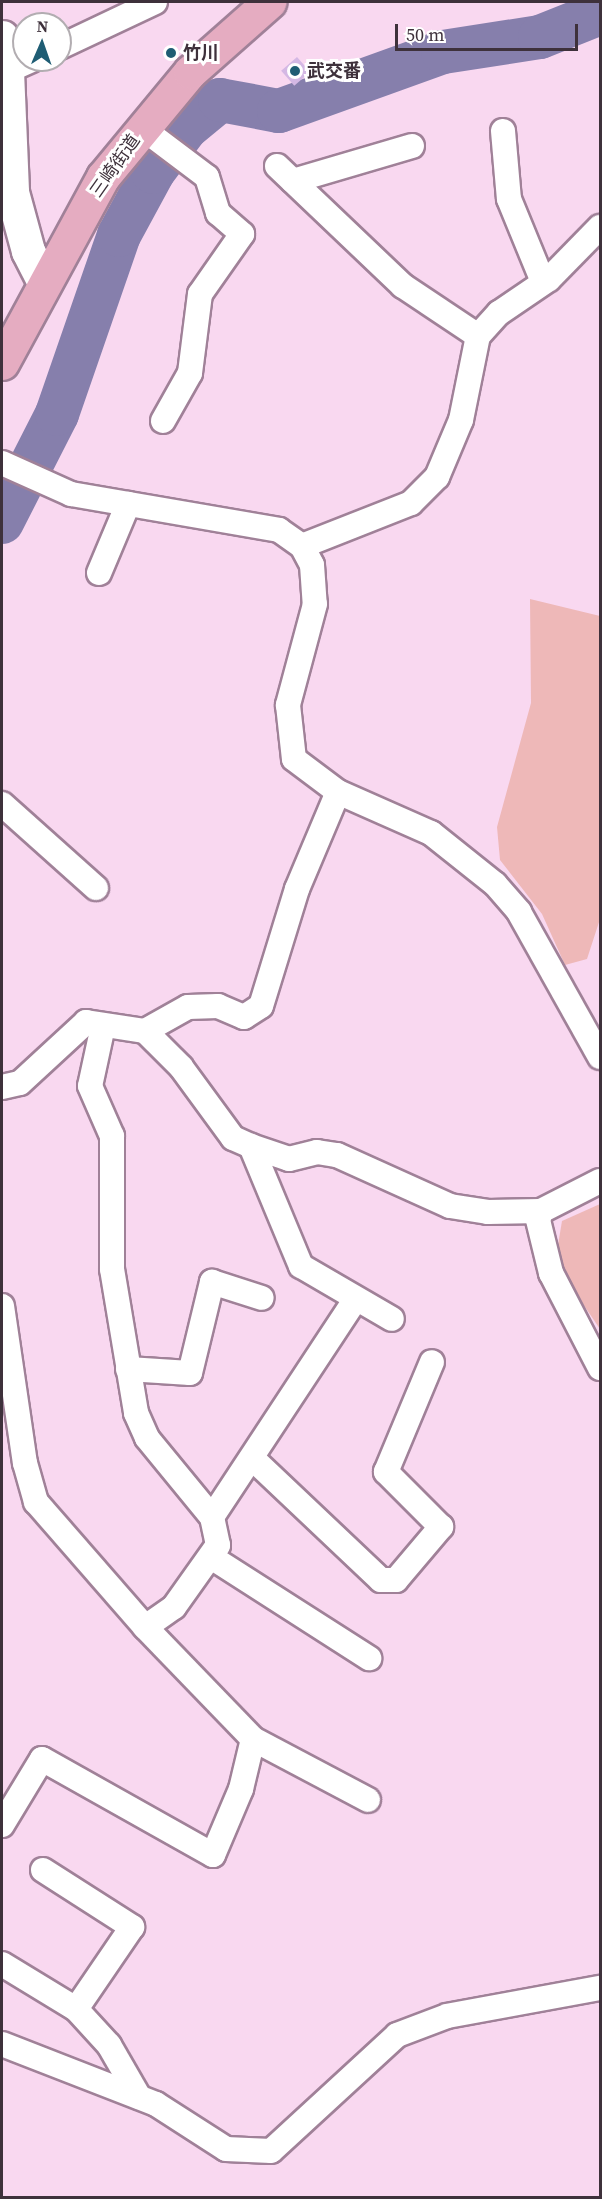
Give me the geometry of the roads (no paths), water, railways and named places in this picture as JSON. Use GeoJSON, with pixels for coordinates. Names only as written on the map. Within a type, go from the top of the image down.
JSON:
{"type":"FeatureCollection","features":[{"type":"Feature","properties":{"kind":"main road","name":"三崎街道"},"geometry":{"type":"LineString","coordinates":[[2,363],[104,177],[190,72],[269,2]]}},
{"type":"Feature","properties":{"kind":"street"},"geometry":{"type":"LineString","coordinates":[[72,41],[155,2]]}},
{"type":"Feature","properties":{"kind":"street"},"geometry":{"type":"LineString","coordinates":[[2,37],[12,53]]}},
{"type":"Feature","properties":{"kind":"street"},"geometry":{"type":"LineString","coordinates":[[19,72],[7,192],[28,251],[44,283]]}},
{"type":"Feature","properties":{"kind":"street"},"geometry":{"type":"LineString","coordinates":[[142,128],[207,177],[218,213],[242,234],[200,294],[190,373],[163,421]]}},
{"type":"Feature","properties":{"kind":"street"},"geometry":{"type":"LineString","coordinates":[[502,131],[509,200],[543,282]]}},
{"type":"Feature","properties":{"kind":"street"},"geometry":{"type":"LineString","coordinates":[[412,146],[285,174],[404,286],[478,336]]}},
{"type":"Feature","properties":{"kind":"street"},"geometry":{"type":"LineString","coordinates":[[302,546],[411,503],[437,477],[461,420],[478,336],[499,313],[543,282],[600,227]]}},
{"type":"Feature","properties":{"kind":"street"},"geometry":{"type":"LineString","coordinates":[[2,463],[71,494],[279,530],[302,546],[312,565],[315,604],[288,705],[294,759],[338,792],[431,833],[495,884],[519,912],[600,1057]]}},
{"type":"Feature","properties":{"kind":"street"},"geometry":{"type":"LineString","coordinates":[[99,573],[128,504]]}},
{"type":"Feature","properties":{"kind":"street"},"geometry":{"type":"LineString","coordinates":[[2,1087],[20,1083],[86,1022],[145,1031],[188,1007],[218,1006],[244,1017],[261,1006],[297,889],[338,792]]}},
{"type":"Feature","properties":{"kind":"street"},"geometry":{"type":"LineString","coordinates":[[2,804],[96,888]]}},
{"type":"Feature","properties":{"kind":"street"},"geometry":{"type":"LineString","coordinates":[[103,1026],[90,1086],[112,1136],[112,1269],[136,1413],[147,1438],[212,1516],[218,1545],[174,1607],[145,1627]]}},
{"type":"Feature","properties":{"kind":"street"},"geometry":{"type":"LineString","coordinates":[[145,1031],[181,1067],[227,1131],[251,1146],[289,1159],[317,1152],[337,1155],[450,1206],[488,1212],[542,1211],[600,1181]]}},
{"type":"Feature","properties":{"kind":"street"},"geometry":{"type":"LineString","coordinates":[[251,1146],[293,1256],[355,1300],[392,1319]]}},
{"type":"Feature","properties":{"kind":"street"},"geometry":{"type":"LineString","coordinates":[[542,1211],[538,1220],[551,1273],[600,1368]]}},
{"type":"Feature","properties":{"kind":"street"},"geometry":{"type":"LineString","coordinates":[[128,1369],[189,1374],[212,1282],[262,1298]]}},
{"type":"Feature","properties":{"kind":"street"},"geometry":{"type":"LineString","coordinates":[[212,1516],[253,1459],[355,1300]]}},
{"type":"Feature","properties":{"kind":"street"},"geometry":{"type":"LineString","coordinates":[[2,1306],[26,1463],[36,1502],[145,1627],[253,1739],[368,1800]]}},
{"type":"Feature","properties":{"kind":"street"},"geometry":{"type":"LineString","coordinates":[[253,1459],[381,1580],[396,1580],[441,1527],[386,1472],[432,1362]]}},
{"type":"Feature","properties":{"kind":"street"},"geometry":{"type":"LineString","coordinates":[[211,1557],[369,1658]]}},
{"type":"Feature","properties":{"kind":"street"},"geometry":{"type":"LineString","coordinates":[[2,1825],[42,1759],[213,1855],[241,1790],[253,1739]]}},
{"type":"Feature","properties":{"kind":"street"},"geometry":{"type":"LineString","coordinates":[[43,1870],[132,1927],[76,2009]]}},
{"type":"Feature","properties":{"kind":"street"},"geometry":{"type":"LineString","coordinates":[[2,1964],[76,2009],[109,2045],[139,2097]]}},
{"type":"Feature","properties":{"kind":"street"},"geometry":{"type":"LineString","coordinates":[[2,2044],[139,2097],[226,2149],[271,2151],[397,2035],[447,2016],[600,1988]]}},
{"type":"Feature","properties":{"kind":"waterway","name":"竹川"},"geometry":{"type":"LineString","coordinates":[[2,522],[57,414],[119,235],[153,172],[186,128],[220,100],[279,111],[443,52],[540,37],[600,13]]}},
{"type":"Feature","properties":{"kind":"place","name":"竹川"},"geometry":{"type":"Point","coordinates":[171,53]}},
{"type":"Feature","properties":{"kind":"place","name":"武交番"},"geometry":{"type":"Point","coordinates":[295,71]}}]}
